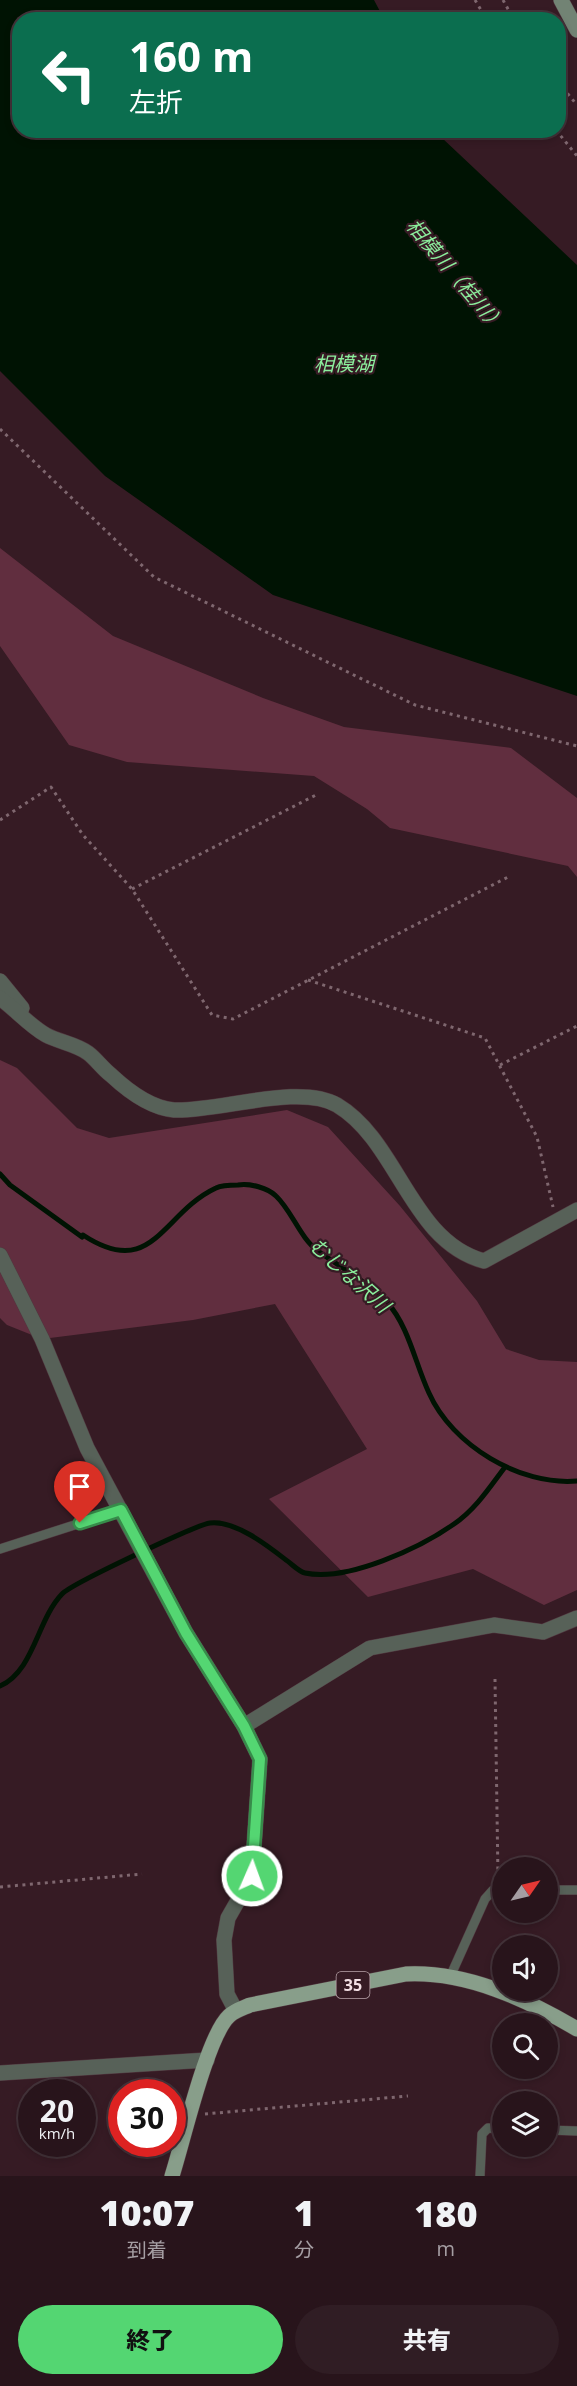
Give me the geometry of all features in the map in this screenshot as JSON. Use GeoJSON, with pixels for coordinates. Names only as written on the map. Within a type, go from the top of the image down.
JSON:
{"type":"FeatureCollection","features":[{"type":"Feature","properties":{"kind":"main road"},"geometry":{"type":"LineString","coordinates":[[561,0],[577,30]]}},
{"type":"Feature","properties":{"kind":"main road","name":"35"},"geometry":{"type":"LineString","coordinates":[[236,2011],[250,2005],[406,1974],[450,1977],[524,2002],[577,2029]]}},
{"type":"Feature","properties":{"kind":"main road"},"geometry":{"type":"LineString","coordinates":[[172,2176],[218,2030],[236,2011]]}},
{"type":"Feature","properties":{"kind":"street"},"geometry":{"type":"LineString","coordinates":[[0,981],[20,1003],[27,1019]]}},
{"type":"Feature","properties":{"kind":"street"},"geometry":{"type":"LineString","coordinates":[[0,998],[45,1035],[87,1052],[110,1075],[142,1099],[172,1110],[285,1098],[316,1098],[335,1104],[357,1120],[387,1157],[421,1211],[444,1240],[468,1256],[484,1260],[577,1209]]}},
{"type":"Feature","properties":{"kind":"street"},"geometry":{"type":"LineString","coordinates":[[0,1255],[42,1339],[87,1448],[186,1633],[244,1726],[260,1759],[252,1876],[228,1918],[224,1940],[227,1994],[236,2011]]}},
{"type":"Feature","properties":{"kind":"street"},"geometry":{"type":"LineString","coordinates":[[244,1726],[370,1648],[494,1625],[543,1632],[577,1617]]}},
{"type":"Feature","properties":{"kind":"street"},"geometry":{"type":"LineString","coordinates":[[0,2073],[207,2060]]}},
{"type":"Feature","properties":{"kind":"lane"},"geometry":{"type":"LineString","coordinates":[[0,1549],[121,1510]]}},
{"type":"Feature","properties":{"kind":"lane"},"geometry":{"type":"LineString","coordinates":[[558,1890],[577,1890]]}},
{"type":"Feature","properties":{"kind":"lane"},"geometry":{"type":"LineString","coordinates":[[450,1977],[485,1899],[492,1891]]}},
{"type":"Feature","properties":{"kind":"lane"},"geometry":{"type":"LineString","coordinates":[[480,2176],[482,2134],[488,2128],[492,2128]]}},
{"type":"Feature","properties":{"kind":"lane"},"geometry":{"type":"LineString","coordinates":[[558,2130],[577,2131]]}},
{"type":"Feature","properties":{"kind":"path"},"geometry":{"type":"LineString","coordinates":[[566,92],[577,105]]}},
{"type":"Feature","properties":{"kind":"path"},"geometry":{"type":"LineString","coordinates":[[562,138],[577,156]]}},
{"type":"Feature","properties":{"kind":"path"},"geometry":{"type":"LineString","coordinates":[[0,429],[154,577],[415,705],[577,746]]}},
{"type":"Feature","properties":{"kind":"path"},"geometry":{"type":"LineString","coordinates":[[0,820],[51,787],[83,835],[132,889],[212,1015],[233,1019],[510,876]]}},
{"type":"Feature","properties":{"kind":"path"},"geometry":{"type":"LineString","coordinates":[[132,889],[316,795]]}},
{"type":"Feature","properties":{"kind":"path"},"geometry":{"type":"LineString","coordinates":[[308,980],[485,1038],[537,1137],[556,1221]]}},
{"type":"Feature","properties":{"kind":"path"},"geometry":{"type":"LineString","coordinates":[[500,1065],[577,1026]]}},
{"type":"Feature","properties":{"kind":"path"},"geometry":{"type":"LineString","coordinates":[[495,1679],[500,1857]]}},
{"type":"Feature","properties":{"kind":"path"},"geometry":{"type":"LineString","coordinates":[[0,1887],[142,1874]]}},
{"type":"Feature","properties":{"kind":"path"},"geometry":{"type":"LineString","coordinates":[[191,2116],[408,2096]]}},
{"type":"Feature","properties":{"kind":"shaded area"},"geometry":{"type":"Polygon","coordinates":[[[0,548],[113,636],[263,698],[344,727],[511,748],[577,798],[577,877],[568,866],[390,828],[367,809],[314,776],[127,762],[69,745],[0,646],[0,548]]]}},
{"type":"Feature","properties":{"kind":"shaded area"},"geometry":{"type":"Polygon","coordinates":[[[0,1060],[17,1068],[77,1128],[109,1138],[287,1110],[328,1127],[400,1206],[477,1301],[506,1349],[539,1360],[577,1362],[577,1590],[544,1605],[473,1569],[368,1597],[269,1499],[367,1449],[275,1304],[193,1320],[42,1339],[7,1325],[0,1318],[0,1060]]]}},
{"type":"Feature","properties":{"kind":"water","name":"相模湖"},"geometry":{"type":"Polygon","coordinates":[[[0,0],[374,0],[380,12],[12,12],[12,138],[442,138],[577,265],[577,696],[273,595],[105,476],[0,371],[0,0]]]}},
{"type":"Feature","properties":{"kind":"waterway","name":"むじな沢川"},"geometry":{"type":"LineString","coordinates":[[0,1174],[10,1185],[82,1237],[83,1235],[107,1247],[126,1251],[142,1247],[156,1238],[182,1212],[216,1188],[227,1185],[248,1185],[268,1191],[282,1202],[312,1246],[364,1282],[395,1312],[429,1393],[440,1412],[471,1445],[511,1469],[533,1477],[555,1481],[577,1481]]}},
{"type":"Feature","properties":{"kind":"waterway"},"geometry":{"type":"LineString","coordinates":[[0,1686],[21,1669],[47,1617],[62,1594],[109,1568],[200,1526],[220,1523],[240,1530],[261,1541],[303,1572],[341,1573],[383,1561],[422,1543],[454,1524],[482,1498],[505,1467]]}},
{"type":"Feature","properties":{"kind":"route"},"geometry":{"type":"LineString","coordinates":[[80,1523],[121,1510],[186,1633],[244,1726],[260,1759],[252,1876]]}},
{"type":"Feature","properties":{"kind":"water label","name":"相模川（桂川）"},"geometry":{"type":"Point","coordinates":[456,275]}}]}
